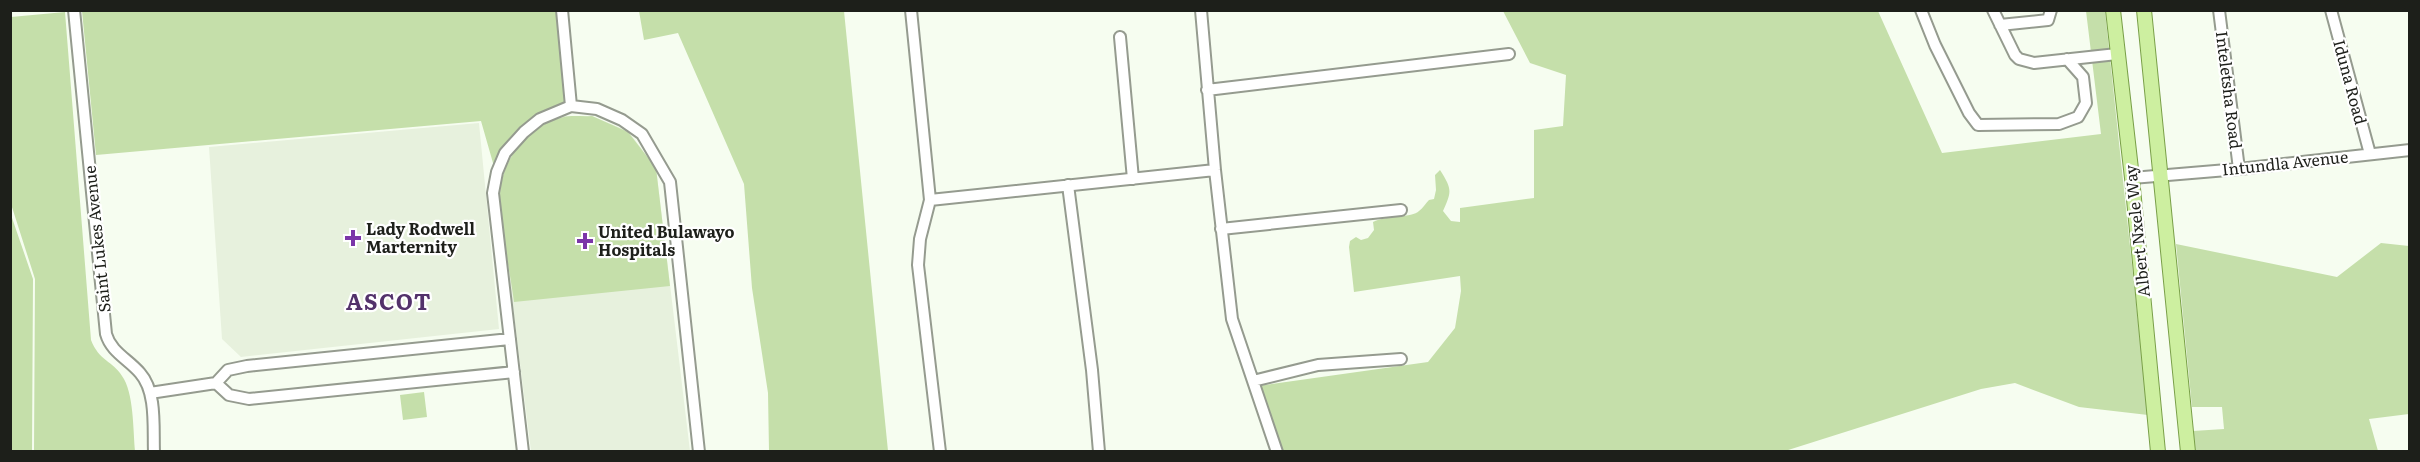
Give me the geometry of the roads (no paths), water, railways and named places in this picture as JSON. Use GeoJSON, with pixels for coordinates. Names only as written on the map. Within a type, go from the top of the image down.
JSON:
{"type":"FeatureCollection","features":[{"type":"Feature","properties":{"kind":"main road","name":"Albert Nxele Way"},"geometry":{"type":"LineString","coordinates":[[2113,10],[2132,178],[2158,452]]}},
{"type":"Feature","properties":{"kind":"main road","name":"Albert Nxele Way"},"geometry":{"type":"LineString","coordinates":[[2144,10],[2188,452]]}},
{"type":"Feature","properties":{"kind":"street","name":"Saint Lukes Avenue"},"geometry":{"type":"LineString","coordinates":[[74,10],[106,334],[113,349],[141,374],[150,393],[154,452]]}},
{"type":"Feature","properties":{"kind":"street"},"geometry":{"type":"LineString","coordinates":[[562,10],[572,106]]}},
{"type":"Feature","properties":{"kind":"street"},"geometry":{"type":"LineString","coordinates":[[911,10],[930,200],[920,239],[918,265],[940,452]]}},
{"type":"Feature","properties":{"kind":"street"},"geometry":{"type":"LineString","coordinates":[[1201,10],[1215,170],[1232,319],[1276,452]]}},
{"type":"Feature","properties":{"kind":"street"},"geometry":{"type":"LineString","coordinates":[[1921,10],[1935,45],[1969,113],[1978,125],[2059,124],[2078,117],[2086,103],[2083,76],[2067,60]]}},
{"type":"Feature","properties":{"kind":"street"},"geometry":{"type":"LineString","coordinates":[[1993,10],[2009,45],[2019,59],[2034,63],[2118,54]]}},
{"type":"Feature","properties":{"kind":"street"},"geometry":{"type":"LineString","coordinates":[[2000,25],[2048,20],[2051,10]]}},
{"type":"Feature","properties":{"kind":"street","name":"Inteletsha Road"},"geometry":{"type":"LineString","coordinates":[[2219,10],[2239,169]]}},
{"type":"Feature","properties":{"kind":"street","name":"Iduna Road"},"geometry":{"type":"LineString","coordinates":[[2331,10],[2370,154]]}},
{"type":"Feature","properties":{"kind":"street"},"geometry":{"type":"LineString","coordinates":[[1120,36],[1133,179]]}},
{"type":"Feature","properties":{"kind":"street"},"geometry":{"type":"LineString","coordinates":[[1208,90],[1509,54]]}},
{"type":"Feature","properties":{"kind":"street"},"geometry":{"type":"LineString","coordinates":[[523,452],[494,193],[497,172],[505,153],[524,132],[540,119],[572,106],[597,109],[622,120],[642,134],[670,182],[699,452]]}},
{"type":"Feature","properties":{"kind":"street","name":"Intundla Avenue"},"geometry":{"type":"LineString","coordinates":[[2132,178],[2239,169],[2409,150]]}},
{"type":"Feature","properties":{"kind":"street"},"geometry":{"type":"LineString","coordinates":[[930,200],[1215,170]]}},
{"type":"Feature","properties":{"kind":"street"},"geometry":{"type":"LineString","coordinates":[[1068,185],[1092,370],[1099,452]]}},
{"type":"Feature","properties":{"kind":"street"},"geometry":{"type":"LineString","coordinates":[[1221,229],[1401,210]]}},
{"type":"Feature","properties":{"kind":"street"},"geometry":{"type":"LineString","coordinates":[[150,393],[216,383],[228,370],[247,366],[510,339]]}},
{"type":"Feature","properties":{"kind":"street"},"geometry":{"type":"LineString","coordinates":[[1253,381],[1318,365],[1401,359]]}},
{"type":"Feature","properties":{"kind":"street"},"geometry":{"type":"LineString","coordinates":[[216,383],[229,395],[249,399],[514,372]]}},
{"type":"Feature","properties":{"kind":"place","name":"Lady Rodwell Marternity"},"geometry":{"type":"Point","coordinates":[353,238]}},
{"type":"Feature","properties":{"kind":"place","name":"United Bulawayo Hospitals"},"geometry":{"type":"Point","coordinates":[585,241]}},
{"type":"Feature","properties":{"kind":"district","name":"ASCOT"},"geometry":{"type":"Point","coordinates":[389,302]}}]}
